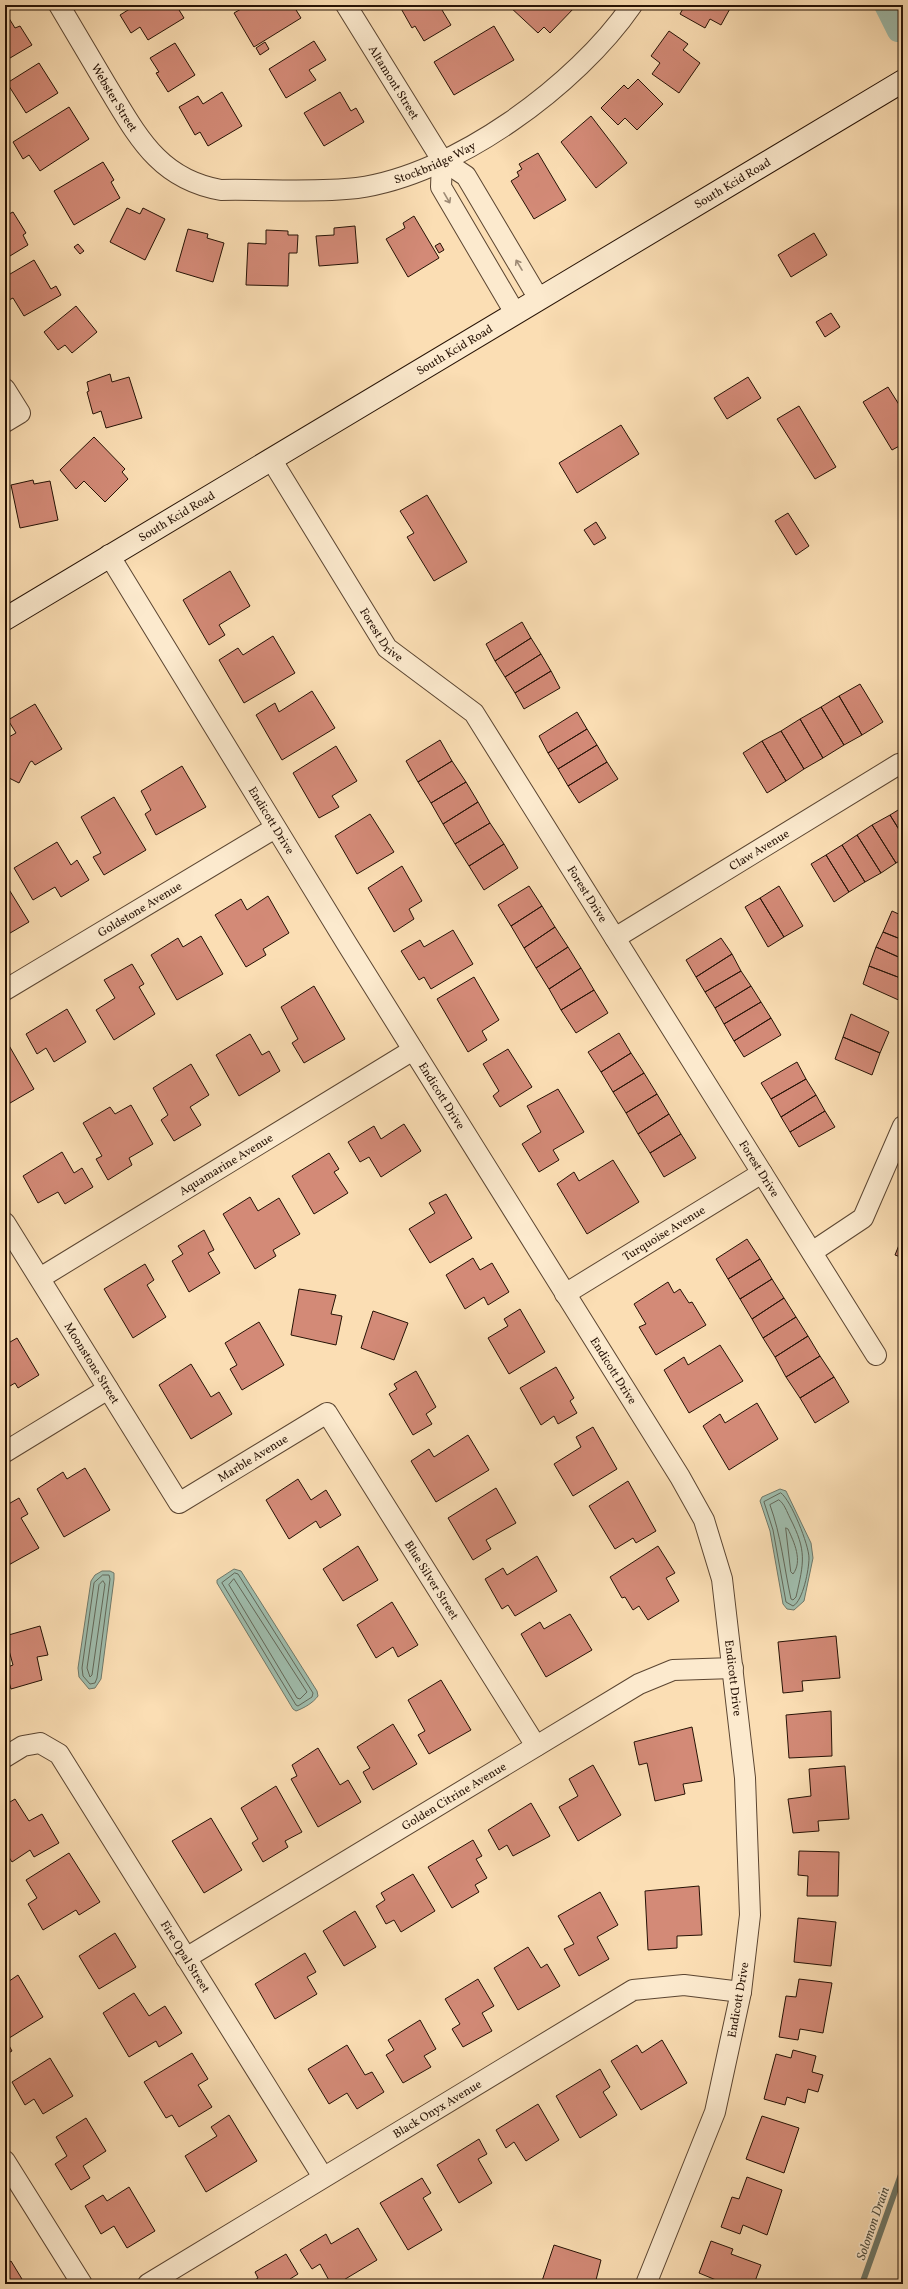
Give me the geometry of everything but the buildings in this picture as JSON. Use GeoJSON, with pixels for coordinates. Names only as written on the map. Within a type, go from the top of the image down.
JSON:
{"type":"FeatureCollection","features":[{"type":"Feature","properties":{"kind":"street","name":"Webster Street"},"geometry":{"type":"LineString","coordinates":[[58,5],[143,144],[164,164],[184,179]]}},
{"type":"Feature","properties":{"kind":"street","name":"Altamont Street"},"geometry":{"type":"LineString","coordinates":[[346,5],[442,160],[466,176],[539,299]]}},
{"type":"Feature","properties":{"kind":"street","name":"Stockbridge Way"},"geometry":{"type":"LineString","coordinates":[[184,179],[202,186],[221,190],[357,188],[406,176],[442,160],[493,133],[542,100],[585,62],[615,30],[632,5]]}},
{"type":"Feature","properties":{"kind":"street","name":"South Kcid Road"},"geometry":{"type":"LineString","coordinates":[[5,619],[109,555],[903,81]]}},
{"type":"Feature","properties":{"kind":"street"},"geometry":{"type":"LineString","coordinates":[[442,160],[441,188],[514,313]]}},
{"type":"Feature","properties":{"kind":"street"},"geometry":{"type":"LineString","coordinates":[[5,389],[12,418]]}},
{"type":"Feature","properties":{"kind":"street","name":"Forest Drive"},"geometry":{"type":"LineString","coordinates":[[271,459],[387,648],[474,713],[876,1355]]}},
{"type":"Feature","properties":{"kind":"street","name":"Endicott Drive"},"geometry":{"type":"LineString","coordinates":[[109,555],[275,828],[704,1520],[722,1579],[733,1668],[745,1778],[750,1915],[741,1992],[715,2112],[646,2284]]}},
{"type":"Feature","properties":{"kind":"street","name":"Claw Avenue"},"geometry":{"type":"LineString","coordinates":[[615,938],[899,764],[903,763]]}},
{"type":"Feature","properties":{"kind":"street","name":"Goldstone Avenue"},"geometry":{"type":"LineString","coordinates":[[5,990],[275,828]]}},
{"type":"Feature","properties":{"kind":"street","name":"Aquamarine Avenue"},"geometry":{"type":"LineString","coordinates":[[40,1278],[413,1050]]}},
{"type":"Feature","properties":{"kind":"street"},"geometry":{"type":"LineString","coordinates":[[812,1252],[864,1218],[903,1126]]}},
{"type":"Feature","properties":{"kind":"street","name":"Turquoise Avenue"},"geometry":{"type":"LineString","coordinates":[[565,1294],[762,1173]]}},
{"type":"Feature","properties":{"kind":"street","name":"Moonstone Street"},"geometry":{"type":"LineString","coordinates":[[5,1222],[179,1503]]}},
{"type":"Feature","properties":{"kind":"street"},"geometry":{"type":"LineString","coordinates":[[5,1452],[108,1389]]}},
{"type":"Feature","properties":{"kind":"street","name":"Marble Avenue"},"geometry":{"type":"LineString","coordinates":[[179,1503],[327,1413]]}},
{"type":"Feature","properties":{"kind":"street","name":"Blue Silver Street"},"geometry":{"type":"LineString","coordinates":[[327,1413],[536,1746]]}},
{"type":"Feature","properties":{"kind":"street","name":"Golden Citrine Avenue"},"geometry":{"type":"LineString","coordinates":[[186,1958],[639,1684],[673,1670],[733,1668]]}},
{"type":"Feature","properties":{"kind":"street","name":"Fire Opal Street"},"geometry":{"type":"LineString","coordinates":[[5,1757],[23,1746],[40,1743],[59,1754],[323,2178]]}},
{"type":"Feature","properties":{"kind":"street","name":"Black Onyx Avenue"},"geometry":{"type":"LineString","coordinates":[[148,2284],[633,1990],[684,1985],[741,1992]]}},
{"type":"Feature","properties":{"kind":"street"},"geometry":{"type":"LineString","coordinates":[[5,2161],[82,2284]]}},
{"type":"Feature","properties":{"kind":"water"},"geometry":{"type":"Polygon","coordinates":[[[780,1489],[786,1491],[811,1543],[813,1558],[804,1601],[794,1610],[787,1609],[783,1604],[770,1531],[760,1501],[762,1497],[780,1489]]]}},
{"type":"Feature","properties":{"kind":"water"},"geometry":{"type":"Polygon","coordinates":[[[234,1569],[241,1571],[317,1691],[318,1696],[316,1699],[296,1711],[293,1709],[217,1583],[217,1580],[234,1569]]]}},
{"type":"Feature","properties":{"kind":"water"},"geometry":{"type":"Polygon","coordinates":[[[102,1571],[110,1571],[114,1573],[114,1579],[101,1679],[95,1688],[89,1689],[79,1677],[78,1668],[91,1581],[95,1575],[102,1571]]]}},
{"type":"Feature","properties":{"kind":"waterway"},"geometry":{"type":"LineString","coordinates":[[885,5],[898,31]]}},
{"type":"Feature","properties":{"kind":"waterway","name":"Solomon Drain"},"geometry":{"type":"LineString","coordinates":[[862,2284],[903,2169]]}}]}
